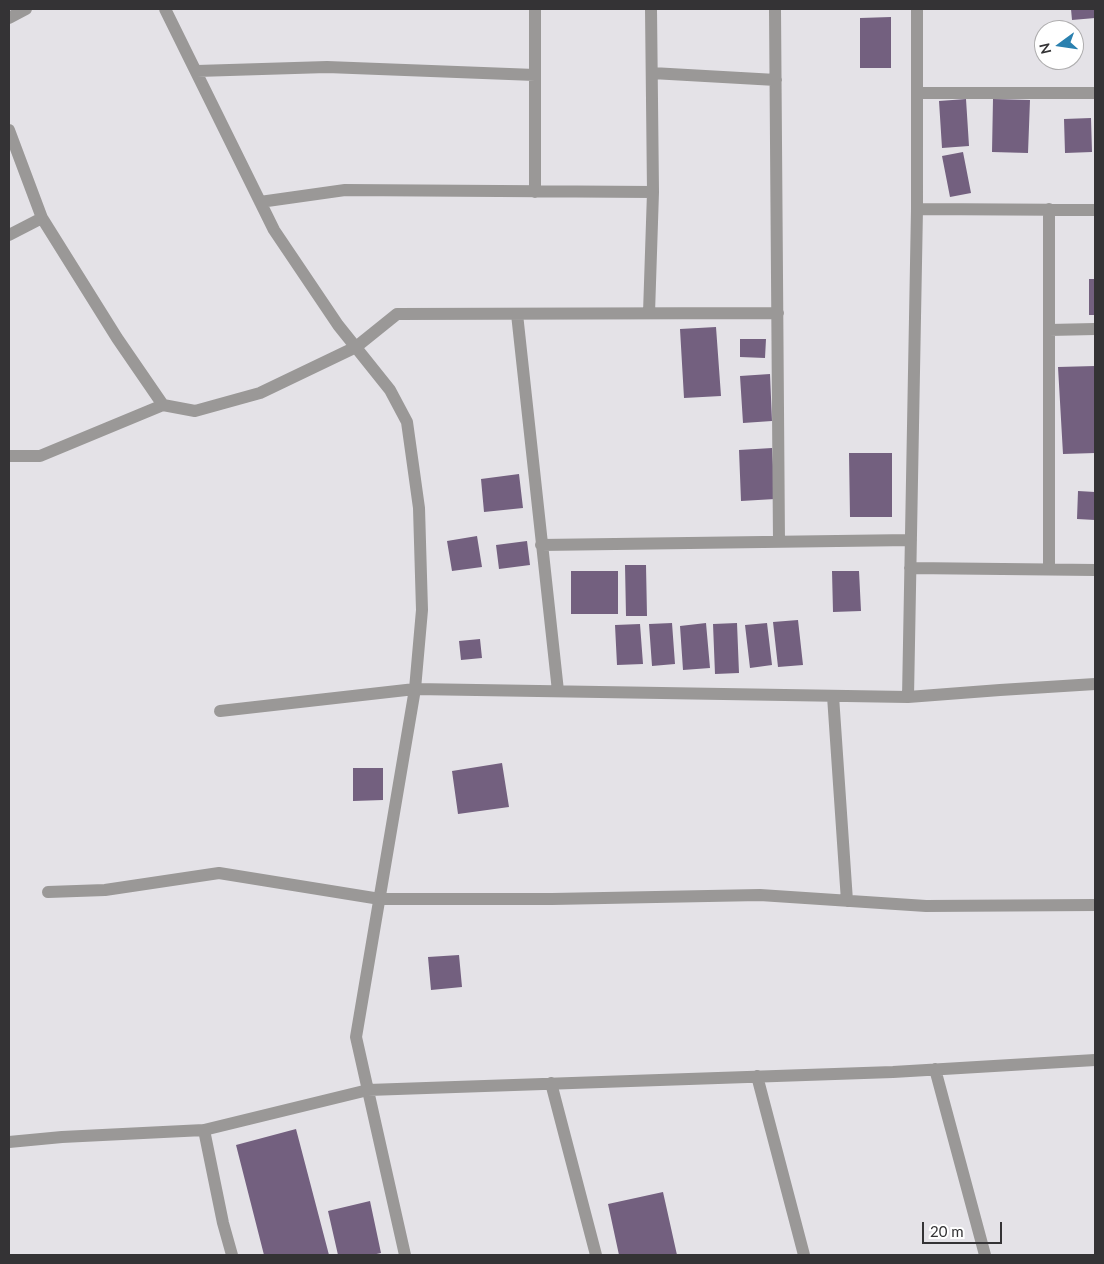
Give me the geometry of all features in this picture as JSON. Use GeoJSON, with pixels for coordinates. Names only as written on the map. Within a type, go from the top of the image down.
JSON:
{"type":"FeatureCollection","features":[{"type":"Feature","properties":{"kind":"street"},"geometry":{"type":"LineString","coordinates":[[9,18],[26,9]]}},
{"type":"Feature","properties":{"kind":"street"},"geometry":{"type":"LineString","coordinates":[[165,9],[274,230],[338,325],[390,390],[407,422],[418,508],[422,610],[415,689],[356,1037],[406,1255]]}},
{"type":"Feature","properties":{"kind":"street"},"geometry":{"type":"LineString","coordinates":[[535,9],[535,192]]}},
{"type":"Feature","properties":{"kind":"street"},"geometry":{"type":"LineString","coordinates":[[649,313],[653,192],[651,9]]}},
{"type":"Feature","properties":{"kind":"street"},"geometry":{"type":"LineString","coordinates":[[775,9],[779,542]]}},
{"type":"Feature","properties":{"kind":"street"},"geometry":{"type":"LineString","coordinates":[[908,697],[917,209],[917,9]]}},
{"type":"Feature","properties":{"kind":"street"},"geometry":{"type":"LineString","coordinates":[[197,72],[327,67],[535,75]]}},
{"type":"Feature","properties":{"kind":"street"},"geometry":{"type":"LineString","coordinates":[[652,73],[776,80]]}},
{"type":"Feature","properties":{"kind":"street"},"geometry":{"type":"LineString","coordinates":[[917,93],[1095,93]]}},
{"type":"Feature","properties":{"kind":"street"},"geometry":{"type":"LineString","coordinates":[[9,130],[42,218],[117,338],[163,405]]}},
{"type":"Feature","properties":{"kind":"street"},"geometry":{"type":"LineString","coordinates":[[260,202],[345,190],[653,192]]}},
{"type":"Feature","properties":{"kind":"street"},"geometry":{"type":"LineString","coordinates":[[917,209],[1095,210]]}},
{"type":"Feature","properties":{"kind":"street"},"geometry":{"type":"LineString","coordinates":[[1049,209],[1049,569]]}},
{"type":"Feature","properties":{"kind":"street"},"geometry":{"type":"LineString","coordinates":[[9,235],[42,218]]}},
{"type":"Feature","properties":{"kind":"street"},"geometry":{"type":"LineString","coordinates":[[9,456],[40,456],[163,405],[195,412],[260,393],[356,347],[397,314],[778,313]]}},
{"type":"Feature","properties":{"kind":"street"},"geometry":{"type":"LineString","coordinates":[[517,314],[558,691]]}},
{"type":"Feature","properties":{"kind":"street"},"geometry":{"type":"LineString","coordinates":[[1049,330],[1095,329]]}},
{"type":"Feature","properties":{"kind":"street"},"geometry":{"type":"LineString","coordinates":[[541,545],[911,540]]}},
{"type":"Feature","properties":{"kind":"street"},"geometry":{"type":"LineString","coordinates":[[910,568],[1095,570]]}},
{"type":"Feature","properties":{"kind":"street"},"geometry":{"type":"LineString","coordinates":[[220,711],[415,689],[908,697],[1095,684]]}},
{"type":"Feature","properties":{"kind":"street"},"geometry":{"type":"LineString","coordinates":[[833,696],[847,901]]}},
{"type":"Feature","properties":{"kind":"street"},"geometry":{"type":"LineString","coordinates":[[48,892],[105,890],[219,873],[380,899],[552,899],[760,895],[926,906],[1095,905]]}},
{"type":"Feature","properties":{"kind":"street"},"geometry":{"type":"LineString","coordinates":[[9,1142],[62,1137],[204,1130],[368,1090],[935,1069],[1095,1060]]}},
{"type":"Feature","properties":{"kind":"street"},"geometry":{"type":"LineString","coordinates":[[935,1069],[985,1255]]}},
{"type":"Feature","properties":{"kind":"street"},"geometry":{"type":"LineString","coordinates":[[757,1076],[804,1255]]}},
{"type":"Feature","properties":{"kind":"street"},"geometry":{"type":"LineString","coordinates":[[551,1083],[596,1255]]}},
{"type":"Feature","properties":{"kind":"street"},"geometry":{"type":"LineString","coordinates":[[204,1130],[223,1223],[232,1255]]}},
{"type":"Feature","properties":{"kind":"building"},"geometry":{"type":"Polygon","coordinates":[[[1071,9],[1095,9],[1095,18],[1072,20],[1071,9]]]}},
{"type":"Feature","properties":{"kind":"building"},"geometry":{"type":"Polygon","coordinates":[[[891,17],[891,68],[860,68],[860,18],[891,17]]]}},
{"type":"Feature","properties":{"kind":"building"},"geometry":{"type":"Polygon","coordinates":[[[966,99],[969,146],[942,148],[939,101],[966,99]]]}},
{"type":"Feature","properties":{"kind":"building"},"geometry":{"type":"Polygon","coordinates":[[[993,99],[1030,100],[1028,153],[992,152],[993,99]]]}},
{"type":"Feature","properties":{"kind":"building"},"geometry":{"type":"Polygon","coordinates":[[[1091,118],[1092,152],[1065,153],[1064,119],[1091,118]]]}},
{"type":"Feature","properties":{"kind":"building"},"geometry":{"type":"Polygon","coordinates":[[[963,152],[971,193],[950,197],[942,156],[963,152]]]}},
{"type":"Feature","properties":{"kind":"building"},"geometry":{"type":"Polygon","coordinates":[[[1089,279],[1095,279],[1095,315],[1089,315],[1089,279]]]}},
{"type":"Feature","properties":{"kind":"building"},"geometry":{"type":"Polygon","coordinates":[[[716,327],[721,396],[684,398],[680,329],[716,327]]]}},
{"type":"Feature","properties":{"kind":"building"},"geometry":{"type":"Polygon","coordinates":[[[740,339],[766,339],[765,358],[740,357],[740,339]]]}},
{"type":"Feature","properties":{"kind":"building"},"geometry":{"type":"Polygon","coordinates":[[[1095,366],[1095,453],[1063,454],[1058,367],[1095,366]]]}},
{"type":"Feature","properties":{"kind":"building"},"geometry":{"type":"Polygon","coordinates":[[[770,374],[772,421],[743,423],[740,376],[770,374]]]}},
{"type":"Feature","properties":{"kind":"building"},"geometry":{"type":"Polygon","coordinates":[[[772,448],[775,499],[741,501],[739,450],[772,448]]]}},
{"type":"Feature","properties":{"kind":"building"},"geometry":{"type":"Polygon","coordinates":[[[849,453],[892,453],[892,517],[850,517],[849,453]]]}},
{"type":"Feature","properties":{"kind":"building"},"geometry":{"type":"Polygon","coordinates":[[[519,474],[523,508],[484,512],[481,479],[519,474]]]}},
{"type":"Feature","properties":{"kind":"building"},"geometry":{"type":"Polygon","coordinates":[[[1078,491],[1095,492],[1095,520],[1077,519],[1078,491]]]}},
{"type":"Feature","properties":{"kind":"building"},"geometry":{"type":"Polygon","coordinates":[[[477,536],[482,567],[452,571],[447,541],[477,536]]]}},
{"type":"Feature","properties":{"kind":"building"},"geometry":{"type":"Polygon","coordinates":[[[527,541],[530,565],[499,569],[496,545],[527,541]]]}},
{"type":"Feature","properties":{"kind":"building"},"geometry":{"type":"Polygon","coordinates":[[[625,565],[646,565],[647,616],[626,616],[625,565]]]}},
{"type":"Feature","properties":{"kind":"building"},"geometry":{"type":"Polygon","coordinates":[[[571,571],[618,571],[618,614],[571,614],[571,571]]]}},
{"type":"Feature","properties":{"kind":"building"},"geometry":{"type":"Polygon","coordinates":[[[832,571],[859,571],[861,611],[833,612],[832,571]]]}},
{"type":"Feature","properties":{"kind":"building"},"geometry":{"type":"Polygon","coordinates":[[[798,620],[803,665],[778,667],[773,622],[798,620]]]}},
{"type":"Feature","properties":{"kind":"building"},"geometry":{"type":"Polygon","coordinates":[[[672,623],[675,664],[652,666],[649,624],[672,623]]]}},
{"type":"Feature","properties":{"kind":"building"},"geometry":{"type":"Polygon","coordinates":[[[706,623],[710,668],[683,670],[680,626],[706,623]]]}},
{"type":"Feature","properties":{"kind":"building"},"geometry":{"type":"Polygon","coordinates":[[[737,623],[739,673],[715,674],[713,624],[737,623]]]}},
{"type":"Feature","properties":{"kind":"building"},"geometry":{"type":"Polygon","coordinates":[[[767,623],[772,665],[750,668],[745,625],[767,623]]]}},
{"type":"Feature","properties":{"kind":"building"},"geometry":{"type":"Polygon","coordinates":[[[640,624],[643,664],[617,665],[615,625],[640,624]]]}},
{"type":"Feature","properties":{"kind":"building"},"geometry":{"type":"Polygon","coordinates":[[[480,639],[482,658],[461,660],[459,641],[480,639]]]}},
{"type":"Feature","properties":{"kind":"building"},"geometry":{"type":"Polygon","coordinates":[[[502,763],[509,807],[458,814],[452,771],[502,763]]]}},
{"type":"Feature","properties":{"kind":"building"},"geometry":{"type":"Polygon","coordinates":[[[353,768],[383,768],[383,800],[353,801],[353,768]]]}},
{"type":"Feature","properties":{"kind":"building"},"geometry":{"type":"Polygon","coordinates":[[[459,955],[462,987],[431,990],[428,957],[459,955]]]}},
{"type":"Feature","properties":{"kind":"building"},"geometry":{"type":"Polygon","coordinates":[[[296,1129],[329,1255],[264,1255],[236,1145],[296,1129]]]}},
{"type":"Feature","properties":{"kind":"building"},"geometry":{"type":"Polygon","coordinates":[[[663,1192],[677,1255],[619,1255],[608,1204],[663,1192]]]}},
{"type":"Feature","properties":{"kind":"building"},"geometry":{"type":"Polygon","coordinates":[[[370,1201],[381,1253],[372,1255],[338,1255],[328,1211],[370,1201]]]}}]}
